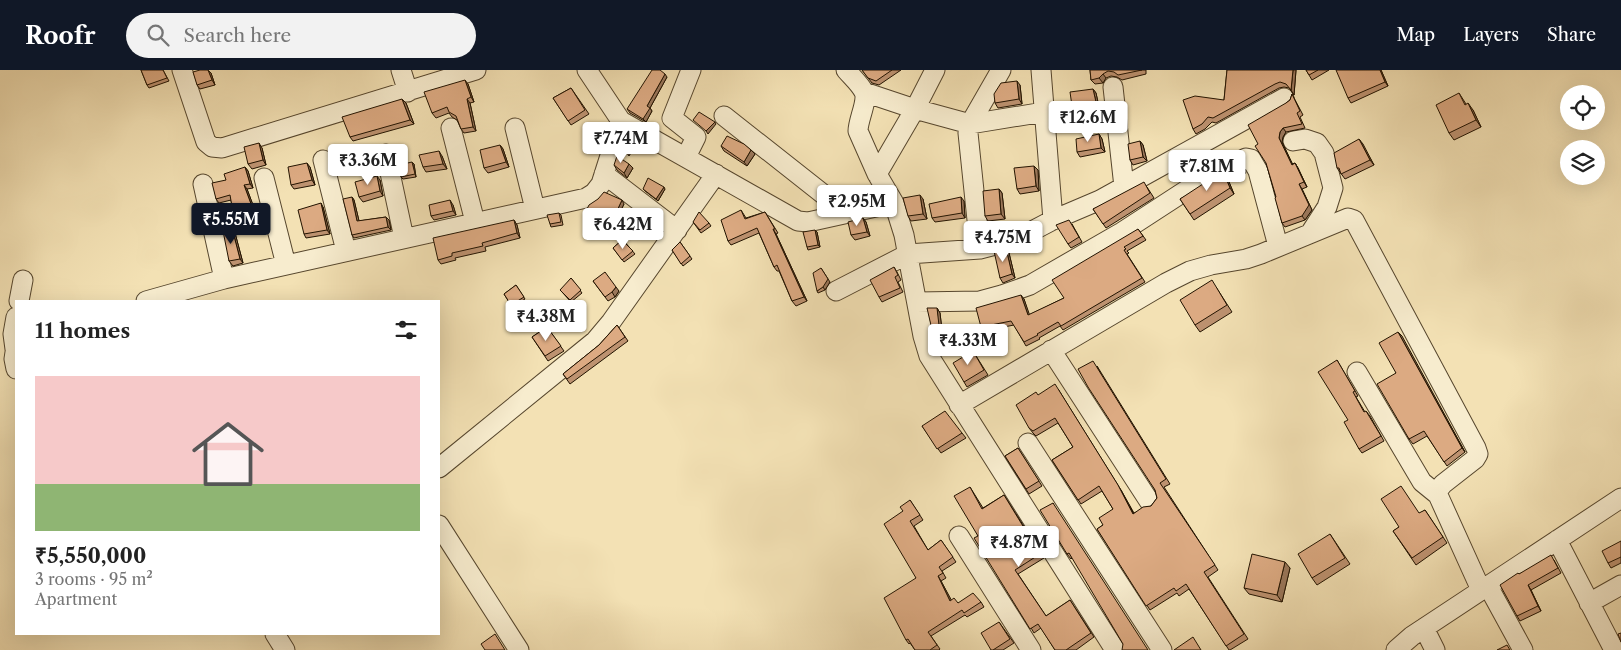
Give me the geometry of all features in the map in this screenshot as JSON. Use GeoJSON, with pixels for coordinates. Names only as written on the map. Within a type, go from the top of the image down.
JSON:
{"type":"FeatureCollection","features":[{"type":"Feature","properties":{"kind":"street"},"geometry":{"type":"LineString","coordinates":[[182,70],[206,142],[212,147],[222,148],[474,71]]}},
{"type":"Feature","properties":{"kind":"street"},"geometry":{"type":"LineString","coordinates":[[401,70],[408,92]]}},
{"type":"Feature","properties":{"kind":"street"},"geometry":{"type":"LineString","coordinates":[[587,70],[621,121],[798,221],[808,222],[894,203]]}},
{"type":"Feature","properties":{"kind":"street"},"geometry":{"type":"LineString","coordinates":[[686,158],[696,137],[672,118],[691,70]]}},
{"type":"Feature","properties":{"kind":"street"},"geometry":{"type":"LineString","coordinates":[[846,70],[864,92],[865,98],[858,131],[877,174],[894,203],[904,235],[929,356],[1115,650]]}},
{"type":"Feature","properties":{"kind":"street"},"geometry":{"type":"LineString","coordinates":[[877,174],[915,109],[935,70]]}},
{"type":"Feature","properties":{"kind":"street"},"geometry":{"type":"LineString","coordinates":[[980,249],[968,133],[970,124],[1001,70]]}},
{"type":"Feature","properties":{"kind":"street"},"geometry":{"type":"LineString","coordinates":[[1041,70],[1054,220]]}},
{"type":"Feature","properties":{"kind":"street"},"geometry":{"type":"LineString","coordinates":[[1114,87],[1124,187]]}},
{"type":"Feature","properties":{"kind":"street"},"geometry":{"type":"LineString","coordinates":[[864,92],[915,109],[970,124],[1044,112]]}},
{"type":"Feature","properties":{"kind":"street"},"geometry":{"type":"LineString","coordinates":[[836,291],[908,254],[980,249],[1014,240],[1100,200],[1284,98]]}},
{"type":"Feature","properties":{"kind":"street"},"geometry":{"type":"LineString","coordinates":[[724,116],[847,213]]}},
{"type":"Feature","properties":{"kind":"street"},"geometry":{"type":"LineString","coordinates":[[150,300],[224,279],[586,198],[594,193],[601,184],[621,121]]}},
{"type":"Feature","properties":{"kind":"street"},"geometry":{"type":"LineString","coordinates":[[451,128],[475,222]]}},
{"type":"Feature","properties":{"kind":"street"},"geometry":{"type":"LineString","coordinates":[[515,128],[535,209]]}},
{"type":"Feature","properties":{"kind":"street"},"geometry":{"type":"LineString","coordinates":[[1293,141],[1305,139],[1318,143],[1324,153],[1333,188],[1327,207],[1311,232]]}},
{"type":"Feature","properties":{"kind":"street"},"geometry":{"type":"LineString","coordinates":[[386,154],[404,238]]}},
{"type":"Feature","properties":{"kind":"street"},"geometry":{"type":"LineString","coordinates":[[917,302],[980,301],[1002,296],[1030,285],[1122,232],[1206,178],[1246,158],[1251,159],[1258,172],[1278,246]]}},
{"type":"Feature","properties":{"kind":"street"},"geometry":{"type":"LineString","coordinates":[[323,160],[346,251]]}},
{"type":"Feature","properties":{"kind":"street"},"geometry":{"type":"LineString","coordinates":[[604,174],[677,230]]}},
{"type":"Feature","properties":{"kind":"street"},"geometry":{"type":"LineString","coordinates":[[440,467],[595,341],[611,322],[716,174]]}},
{"type":"Feature","properties":{"kind":"street"},"geometry":{"type":"LineString","coordinates":[[264,178],[286,265]]}},
{"type":"Feature","properties":{"kind":"street"},"geometry":{"type":"LineString","coordinates":[[203,184],[224,279]]}},
{"type":"Feature","properties":{"kind":"street"},"geometry":{"type":"LineString","coordinates":[[959,405],[1166,283],[1190,271],[1246,259],[1341,219],[1348,218],[1354,220],[1478,454],[1475,459],[1443,484],[1439,489],[1438,495]]}},
{"type":"Feature","properties":{"kind":"street"},"geometry":{"type":"LineString","coordinates":[[19,300],[23,280]]}},
{"type":"Feature","properties":{"kind":"street"},"geometry":{"type":"LineString","coordinates":[[15,323],[13,334],[15,364]]}},
{"type":"Feature","properties":{"kind":"street"},"geometry":{"type":"LineString","coordinates":[[1051,350],[1149,501]]}},
{"type":"Feature","properties":{"kind":"street"},"geometry":{"type":"LineString","coordinates":[[1357,372],[1422,482],[1438,495],[1485,588],[1522,650]]}},
{"type":"Feature","properties":{"kind":"street"},"geometry":{"type":"LineString","coordinates":[[1028,443],[1162,650]]}},
{"type":"Feature","properties":{"kind":"street"},"geometry":{"type":"LineString","coordinates":[[1396,650],[1412,636],[1557,540],[1620,502]]}},
{"type":"Feature","properties":{"kind":"street"},"geometry":{"type":"LineString","coordinates":[[440,527],[519,650]]}},
{"type":"Feature","properties":{"kind":"street"},"geometry":{"type":"LineString","coordinates":[[959,536],[1031,650]]}},
{"type":"Feature","properties":{"kind":"street"},"geometry":{"type":"LineString","coordinates":[[1557,540],[1614,650]]}},
{"type":"Feature","properties":{"kind":"street"},"geometry":{"type":"LineString","coordinates":[[1589,603],[1621,586]]}},
{"type":"Feature","properties":{"kind":"street"},"geometry":{"type":"LineString","coordinates":[[1424,628],[1435,650]]}},
{"type":"Feature","properties":{"kind":"street"},"geometry":{"type":"LineString","coordinates":[[276,635],[285,650]]}},
{"type":"Feature","properties":{"kind":"building"},"geometry":{"type":"Polygon","coordinates":[[[141,70],[163,70],[167,78],[147,85],[141,70]]]}},
{"type":"Feature","properties":{"kind":"building"},"geometry":{"type":"Polygon","coordinates":[[[208,70],[212,80],[197,85],[193,72],[208,70]]]}},
{"type":"Feature","properties":{"kind":"building"},"geometry":{"type":"Polygon","coordinates":[[[652,70],[660,70],[665,74],[647,106],[650,108],[643,119],[627,109],[652,70]]]}},
{"type":"Feature","properties":{"kind":"building"},"geometry":{"type":"Polygon","coordinates":[[[862,70],[892,70],[876,81],[868,78],[862,70]]]}},
{"type":"Feature","properties":{"kind":"building"},"geometry":{"type":"Polygon","coordinates":[[[1090,70],[1142,70],[1118,75],[1108,71],[1099,78],[1091,80],[1090,70]]]}},
{"type":"Feature","properties":{"kind":"building"},"geometry":{"type":"Polygon","coordinates":[[[1227,70],[1293,70],[1291,90],[1286,84],[1280,82],[1213,118],[1208,117],[1202,124],[1193,129],[1183,100],[1195,96],[1224,100],[1227,70]]]}},
{"type":"Feature","properties":{"kind":"building"},"geometry":{"type":"Polygon","coordinates":[[[1306,70],[1318,70],[1309,75],[1306,70]]]}},
{"type":"Feature","properties":{"kind":"building"},"geometry":{"type":"Polygon","coordinates":[[[1336,70],[1380,70],[1385,82],[1348,98],[1336,70]]]}},
{"type":"Feature","properties":{"kind":"building"},"geometry":{"type":"Polygon","coordinates":[[[465,80],[471,97],[467,99],[473,127],[461,129],[456,116],[449,112],[447,107],[432,113],[424,92],[465,80]]]}},
{"type":"Feature","properties":{"kind":"building"},"geometry":{"type":"Polygon","coordinates":[[[1017,81],[1019,99],[995,103],[994,94],[1001,83],[1017,81]]]}},
{"type":"Feature","properties":{"kind":"building"},"geometry":{"type":"Polygon","coordinates":[[[571,88],[585,110],[568,121],[553,98],[571,88]]]}},
{"type":"Feature","properties":{"kind":"building"},"geometry":{"type":"Polygon","coordinates":[[[1093,89],[1096,102],[1072,106],[1070,92],[1093,89]]]}},
{"type":"Feature","properties":{"kind":"building"},"geometry":{"type":"Polygon","coordinates":[[[1459,93],[1465,105],[1468,103],[1476,120],[1449,133],[1436,105],[1459,93]]]}},
{"type":"Feature","properties":{"kind":"building"},"geometry":{"type":"Polygon","coordinates":[[[1292,94],[1300,111],[1297,113],[1302,124],[1283,128],[1279,138],[1292,165],[1295,163],[1304,182],[1299,184],[1309,205],[1302,216],[1282,223],[1266,163],[1255,146],[1258,144],[1248,125],[1286,103],[1290,100],[1292,94]]]}},
{"type":"Feature","properties":{"kind":"building"},"geometry":{"type":"Polygon","coordinates":[[[402,99],[410,120],[350,137],[342,117],[402,99]]]}},
{"type":"Feature","properties":{"kind":"building"},"geometry":{"type":"Polygon","coordinates":[[[699,112],[715,122],[706,131],[693,120],[699,112]]]}},
{"type":"Feature","properties":{"kind":"building"},"geometry":{"type":"Polygon","coordinates":[[[1099,134],[1101,148],[1077,152],[1076,139],[1099,134]]]}},
{"type":"Feature","properties":{"kind":"building"},"geometry":{"type":"Polygon","coordinates":[[[626,135],[636,141],[627,153],[621,150],[626,135]]]}},
{"type":"Feature","properties":{"kind":"building"},"geometry":{"type":"Polygon","coordinates":[[[727,136],[744,144],[751,150],[744,162],[721,146],[727,136]]]}},
{"type":"Feature","properties":{"kind":"building"},"geometry":{"type":"Polygon","coordinates":[[[1359,139],[1370,160],[1341,174],[1339,168],[1337,168],[1334,153],[1359,139]]]}},
{"type":"Feature","properties":{"kind":"building"},"geometry":{"type":"Polygon","coordinates":[[[1140,141],[1143,157],[1130,160],[1128,144],[1140,141]]]}},
{"type":"Feature","properties":{"kind":"building"},"geometry":{"type":"Polygon","coordinates":[[[259,143],[263,160],[248,164],[244,147],[259,143]]]}},
{"type":"Feature","properties":{"kind":"building"},"geometry":{"type":"Polygon","coordinates":[[[500,145],[506,162],[484,168],[480,150],[500,145]]]}},
{"type":"Feature","properties":{"kind":"building"},"geometry":{"type":"Polygon","coordinates":[[[439,151],[443,164],[423,167],[419,155],[439,151]]]}},
{"type":"Feature","properties":{"kind":"building"},"geometry":{"type":"Polygon","coordinates":[[[617,156],[629,164],[624,173],[614,165],[617,156]]]}},
{"type":"Feature","properties":{"kind":"building"},"geometry":{"type":"Polygon","coordinates":[[[412,162],[415,174],[401,177],[399,165],[412,162]]]}},
{"type":"Feature","properties":{"kind":"building"},"geometry":{"type":"Polygon","coordinates":[[[307,163],[312,180],[291,185],[288,167],[307,163]]]}},
{"type":"Feature","properties":{"kind":"building"},"geometry":{"type":"Polygon","coordinates":[[[1241,165],[1242,167],[1225,176],[1230,188],[1190,214],[1180,199],[1206,182],[1241,165]]]}},
{"type":"Feature","properties":{"kind":"building"},"geometry":{"type":"Polygon","coordinates":[[[1034,166],[1036,186],[1017,189],[1014,168],[1034,166]]]}},
{"type":"Feature","properties":{"kind":"building"},"geometry":{"type":"Polygon","coordinates":[[[245,167],[250,184],[244,185],[254,212],[234,218],[230,195],[216,199],[212,183],[226,180],[224,174],[245,167]]]}},
{"type":"Feature","properties":{"kind":"building"},"geometry":{"type":"Polygon","coordinates":[[[377,176],[380,191],[359,197],[355,182],[377,176]]]}},
{"type":"Feature","properties":{"kind":"building"},"geometry":{"type":"Polygon","coordinates":[[[648,178],[664,187],[656,199],[643,189],[648,178]]]}},
{"type":"Feature","properties":{"kind":"building"},"geometry":{"type":"Polygon","coordinates":[[[1144,182],[1150,193],[1103,224],[1093,209],[1144,182]]]}},
{"type":"Feature","properties":{"kind":"building"},"geometry":{"type":"Polygon","coordinates":[[[999,189],[1001,214],[985,216],[983,191],[999,189]]]}},
{"type":"Feature","properties":{"kind":"building"},"geometry":{"type":"Polygon","coordinates":[[[604,192],[622,200],[615,215],[632,221],[621,239],[598,224],[603,216],[586,211],[589,205],[604,192]]]}},
{"type":"Feature","properties":{"kind":"building"},"geometry":{"type":"Polygon","coordinates":[[[920,195],[923,214],[908,216],[903,198],[920,195]]]}},
{"type":"Feature","properties":{"kind":"building"},"geometry":{"type":"Polygon","coordinates":[[[352,197],[357,221],[386,217],[388,227],[352,235],[343,199],[352,197]]]}},
{"type":"Feature","properties":{"kind":"building"},"geometry":{"type":"Polygon","coordinates":[[[961,197],[962,213],[932,218],[929,204],[961,197]]]}},
{"type":"Feature","properties":{"kind":"building"},"geometry":{"type":"Polygon","coordinates":[[[450,200],[453,211],[431,216],[429,205],[450,200]]]}},
{"type":"Feature","properties":{"kind":"building"},"geometry":{"type":"Polygon","coordinates":[[[321,203],[327,230],[304,234],[298,210],[321,203]]]}},
{"type":"Feature","properties":{"kind":"building"},"geometry":{"type":"Polygon","coordinates":[[[741,210],[745,219],[765,212],[775,229],[773,229],[804,297],[792,301],[777,265],[774,267],[757,228],[728,241],[721,220],[741,210]]]}},
{"type":"Feature","properties":{"kind":"building"},"geometry":{"type":"Polygon","coordinates":[[[699,212],[709,223],[700,230],[693,222],[699,212]]]}},
{"type":"Feature","properties":{"kind":"building"},"geometry":{"type":"Polygon","coordinates":[[[559,213],[561,222],[550,224],[547,215],[559,213]]]}},
{"type":"Feature","properties":{"kind":"building"},"geometry":{"type":"Polygon","coordinates":[[[863,218],[867,232],[851,235],[848,222],[863,218]]]}},
{"type":"Feature","properties":{"kind":"building"},"geometry":{"type":"Polygon","coordinates":[[[514,220],[517,233],[482,243],[483,246],[452,253],[452,256],[438,260],[433,238],[514,220]]]}},
{"type":"Feature","properties":{"kind":"building"},"geometry":{"type":"Polygon","coordinates":[[[1069,220],[1079,237],[1068,244],[1056,225],[1069,220]]]}},
{"type":"Feature","properties":{"kind":"building"},"geometry":{"type":"Polygon","coordinates":[[[232,228],[240,259],[229,261],[223,231],[232,228]]]}},
{"type":"Feature","properties":{"kind":"building"},"geometry":{"type":"Polygon","coordinates":[[[1138,229],[1143,236],[1124,247],[1126,249],[1124,250],[1142,278],[1061,326],[1058,322],[1024,342],[1011,321],[981,327],[976,308],[1021,295],[1028,315],[1064,298],[1052,280],[1138,229]]]}},
{"type":"Feature","properties":{"kind":"building"},"geometry":{"type":"Polygon","coordinates":[[[815,230],[818,245],[807,247],[803,232],[815,230]]]}},
{"type":"Feature","properties":{"kind":"building"},"geometry":{"type":"Polygon","coordinates":[[[622,240],[633,251],[622,260],[613,248],[622,240]]]}},
{"type":"Feature","properties":{"kind":"building"},"geometry":{"type":"Polygon","coordinates":[[[680,242],[690,256],[681,264],[672,250],[680,242]]]}},
{"type":"Feature","properties":{"kind":"building"},"geometry":{"type":"Polygon","coordinates":[[[1006,248],[1012,274],[1000,278],[994,251],[1006,248]]]}},
{"type":"Feature","properties":{"kind":"building"},"geometry":{"type":"Polygon","coordinates":[[[894,267],[898,275],[895,277],[900,288],[879,297],[870,280],[894,267]]]}},
{"type":"Feature","properties":{"kind":"building"},"geometry":{"type":"Polygon","coordinates":[[[821,268],[828,279],[823,287],[817,291],[813,273],[821,268]]]}},
{"type":"Feature","properties":{"kind":"building"},"geometry":{"type":"Polygon","coordinates":[[[605,272],[616,287],[605,297],[593,281],[605,272]]]}},
{"type":"Feature","properties":{"kind":"building"},"geometry":{"type":"Polygon","coordinates":[[[571,278],[581,290],[570,300],[560,290],[571,278]]]}},
{"type":"Feature","properties":{"kind":"building"},"geometry":{"type":"Polygon","coordinates":[[[1212,280],[1227,305],[1195,325],[1180,300],[1212,280]]]}},
{"type":"Feature","properties":{"kind":"building"},"geometry":{"type":"Polygon","coordinates":[[[516,285],[524,297],[511,305],[504,294],[516,285]]]}},
{"type":"Feature","properties":{"kind":"building"},"geometry":{"type":"Polygon","coordinates":[[[927,308],[937,308],[940,334],[939,346],[936,347],[927,308]]]}},
{"type":"Feature","properties":{"kind":"building"},"geometry":{"type":"Polygon","coordinates":[[[617,325],[625,337],[567,379],[563,374],[599,345],[617,325]]]}},
{"type":"Feature","properties":{"kind":"building"},"geometry":{"type":"Polygon","coordinates":[[[547,327],[561,346],[545,356],[532,337],[547,327]]]}},
{"type":"Feature","properties":{"kind":"building"},"geometry":{"type":"Polygon","coordinates":[[[1398,332],[1462,448],[1444,462],[1424,431],[1409,439],[1377,384],[1396,373],[1379,343],[1398,332]]]}},
{"type":"Feature","properties":{"kind":"building"},"geometry":{"type":"Polygon","coordinates":[[[973,351],[984,370],[964,382],[953,363],[973,351]]]}},
{"type":"Feature","properties":{"kind":"building"},"geometry":{"type":"Polygon","coordinates":[[[1337,360],[1355,391],[1353,392],[1364,412],[1366,411],[1381,436],[1359,449],[1344,422],[1348,420],[1318,372],[1337,360]]]}},
{"type":"Feature","properties":{"kind":"building"},"geometry":{"type":"Polygon","coordinates":[[[1093,361],[1166,479],[1160,483],[1215,565],[1204,572],[1244,634],[1226,646],[1186,584],[1176,591],[1174,588],[1146,606],[1097,529],[1103,525],[1099,518],[1113,509],[1099,486],[1078,500],[1052,460],[1073,447],[1055,418],[1033,431],[1029,428],[1016,405],[1036,392],[1038,395],[1055,384],[1118,485],[1133,514],[1143,507],[1151,506],[1157,498],[1155,490],[1078,369],[1093,361]]]}},
{"type":"Feature","properties":{"kind":"building"},"geometry":{"type":"Polygon","coordinates":[[[945,411],[962,433],[937,449],[922,426],[945,411]]]}},
{"type":"Feature","properties":{"kind":"building"},"geometry":{"type":"Polygon","coordinates":[[[1018,448],[1039,481],[1026,489],[1005,456],[1018,448]]]}},
{"type":"Feature","properties":{"kind":"building"},"geometry":{"type":"Polygon","coordinates":[[[1401,486],[1419,513],[1425,510],[1443,537],[1412,558],[1393,531],[1399,527],[1381,499],[1401,486]]]}},
{"type":"Feature","properties":{"kind":"building"},"geometry":{"type":"Polygon","coordinates":[[[970,487],[982,509],[1004,495],[1040,554],[1015,570],[1046,616],[1070,600],[1091,633],[1066,650],[1055,650],[1038,624],[1030,629],[974,538],[978,536],[954,496],[970,487]]]}},
{"type":"Feature","properties":{"kind":"building"},"geometry":{"type":"Polygon","coordinates":[[[910,500],[920,515],[910,521],[928,550],[941,540],[953,557],[939,567],[943,573],[938,576],[950,601],[954,598],[958,603],[973,593],[981,602],[964,613],[962,610],[928,632],[937,645],[930,650],[915,650],[908,639],[906,640],[884,598],[916,578],[884,524],[903,511],[900,507],[910,500]]]}},
{"type":"Feature","properties":{"kind":"building"},"geometry":{"type":"Polygon","coordinates":[[[1053,503],[1148,650],[1122,650],[1123,644],[1069,553],[1067,554],[1040,510],[1053,503]]]}},
{"type":"Feature","properties":{"kind":"building"},"geometry":{"type":"Polygon","coordinates":[[[1330,534],[1345,558],[1312,578],[1298,554],[1330,534]]]}},
{"type":"Feature","properties":{"kind":"building"},"geometry":{"type":"Polygon","coordinates":[[[1621,541],[1621,557],[1608,563],[1602,551],[1621,541]]]}},
{"type":"Feature","properties":{"kind":"building"},"geometry":{"type":"Polygon","coordinates":[[[1252,554],[1285,562],[1277,595],[1244,588],[1252,554]]]}},
{"type":"Feature","properties":{"kind":"building"},"geometry":{"type":"Polygon","coordinates":[[[1551,555],[1558,568],[1528,585],[1538,606],[1517,616],[1500,585],[1551,555]]]}},
{"type":"Feature","properties":{"kind":"building"},"geometry":{"type":"Polygon","coordinates":[[[999,622],[1010,639],[991,650],[981,633],[999,622]]]}},
{"type":"Feature","properties":{"kind":"building"},"geometry":{"type":"Polygon","coordinates":[[[495,634],[505,650],[485,650],[481,644],[495,634]]]}},
{"type":"Feature","properties":{"kind":"building"},"geometry":{"type":"Polygon","coordinates":[[[1193,637],[1201,650],[1174,650],[1193,637]]]}},
{"type":"Feature","properties":{"kind":"building"},"geometry":{"type":"Polygon","coordinates":[[[1507,645],[1510,650],[1497,650],[1507,645]]]}}]}
